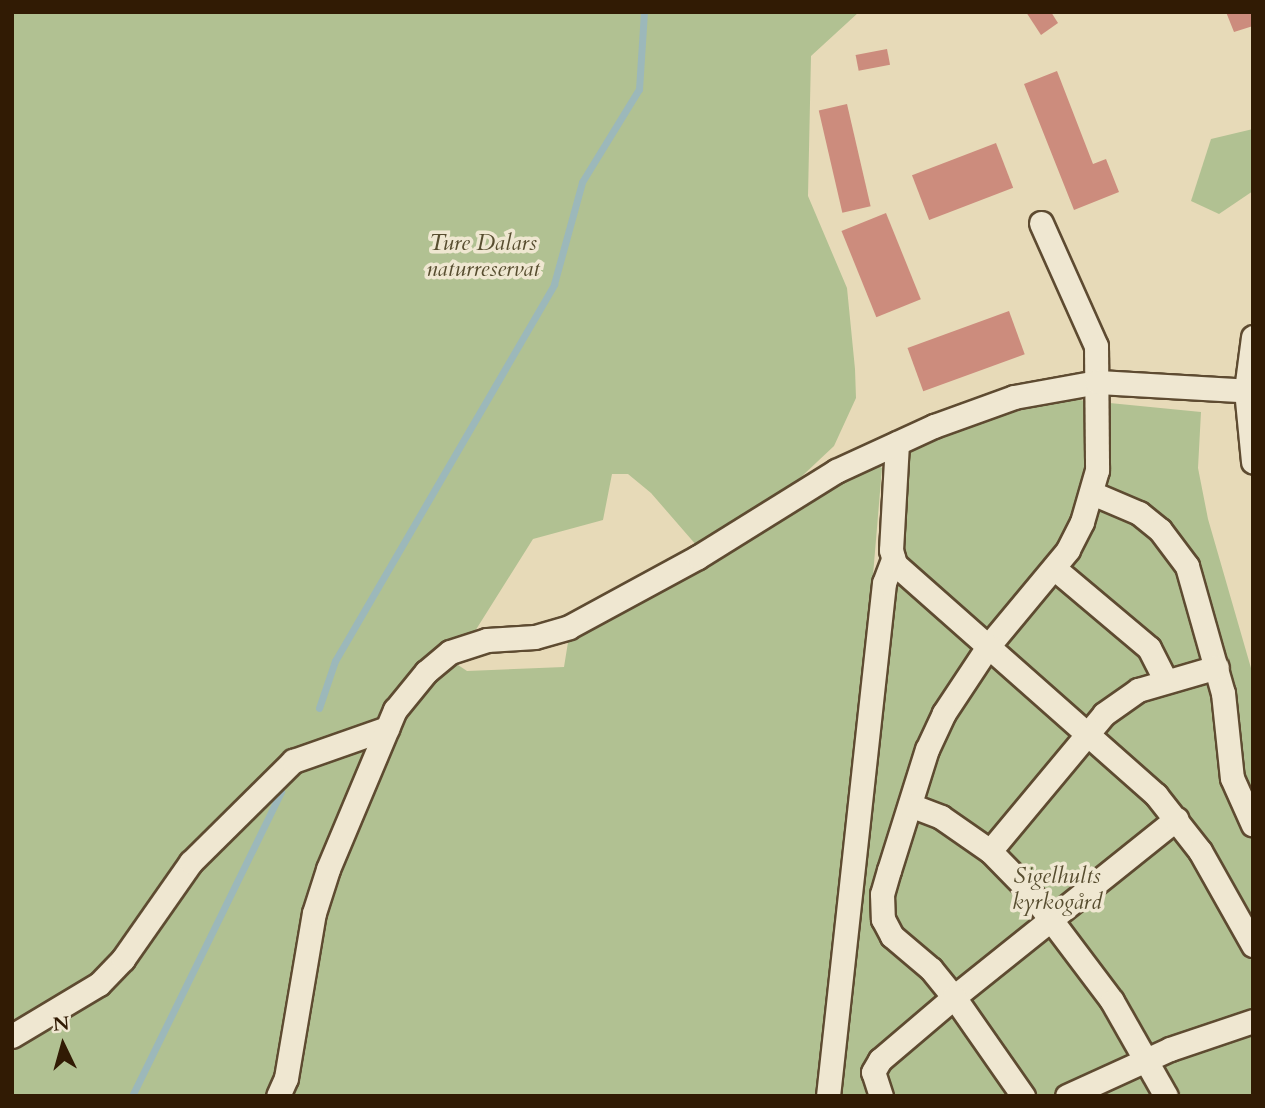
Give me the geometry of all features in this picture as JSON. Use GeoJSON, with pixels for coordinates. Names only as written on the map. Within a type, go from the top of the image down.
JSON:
{"type":"FeatureCollection","features":[{"type":"Feature","properties":{"kind":"street"},"geometry":{"type":"LineString","coordinates":[[1023,1096],[954,997],[931,969],[892,936],[883,919],[882,894],[944,713],[989,645],[1068,550],[1092,493],[1097,470],[1096,346],[1088,321],[1041,223]]}},
{"type":"Feature","properties":{"kind":"street"},"geometry":{"type":"LineString","coordinates":[[1253,337],[1249,391],[1253,462]]}},
{"type":"Feature","properties":{"kind":"street"},"geometry":{"type":"LineString","coordinates":[[278,1096],[286,1078],[314,913],[395,710],[426,672],[450,652],[487,640],[535,637],[569,627],[698,557],[836,471],[897,443],[1014,397],[1097,382],[1249,391]]}},
{"type":"Feature","properties":{"kind":"street"},"geometry":{"type":"LineString","coordinates":[[828,1096],[884,583],[893,559],[897,443]]}},
{"type":"Feature","properties":{"kind":"street"},"geometry":{"type":"LineString","coordinates":[[1092,493],[1139,513],[1174,546],[1188,566],[1217,667],[1232,778],[1253,825]]}},
{"type":"Feature","properties":{"kind":"street"},"geometry":{"type":"LineString","coordinates":[[893,559],[1089,731],[1177,820],[1246,912],[1253,946]]}},
{"type":"Feature","properties":{"kind":"street"},"geometry":{"type":"LineString","coordinates":[[1054,568],[1149,648],[1165,679]]}},
{"type":"Feature","properties":{"kind":"street"},"geometry":{"type":"LineString","coordinates":[[990,851],[1089,731],[1123,699],[1165,679],[1217,667]]}},
{"type":"Feature","properties":{"kind":"street"},"geometry":{"type":"LineString","coordinates":[[12,1036],[99,984],[123,959],[191,862],[293,761],[387,728]]}},
{"type":"Feature","properties":{"kind":"street"},"geometry":{"type":"LineString","coordinates":[[910,806],[941,817],[990,851],[1053,919],[1146,1058],[1166,1096]]}},
{"type":"Feature","properties":{"kind":"street"},"geometry":{"type":"LineString","coordinates":[[881,1096],[873,1072],[880,1060],[954,997],[1177,820]]}},
{"type":"Feature","properties":{"kind":"street"},"geometry":{"type":"LineString","coordinates":[[1067,1096],[1146,1058],[1253,1021]]}},
{"type":"Feature","properties":{"kind":"green space","name":"Ture Dalars naturreservat"},"geometry":{"type":"Polygon","coordinates":[[[12,12],[859,12],[811,56],[808,196],[847,288],[855,369],[856,398],[834,446],[766,510],[697,546],[651,493],[628,474],[612,474],[603,520],[533,539],[455,663],[467,671],[564,667],[569,636],[834,480],[876,464],[882,468],[850,850],[821,1096],[12,1096],[12,12]]]}},
{"type":"Feature","properties":{"kind":"green space"},"geometry":{"type":"Polygon","coordinates":[[[1253,129],[1253,191],[1219,214],[1191,201],[1211,139],[1253,129]]]}},
{"type":"Feature","properties":{"kind":"green space","name":"Sigelhults kyrkogård"},"geometry":{"type":"Polygon","coordinates":[[[1069,399],[1201,412],[1198,468],[1208,519],[1253,675],[1253,1096],[840,1096],[905,451],[993,417],[1069,399]]]}},
{"type":"Feature","properties":{"kind":"building"},"geometry":{"type":"Polygon","coordinates":[[[1026,12],[1051,12],[1058,23],[1041,35],[1026,12]]]}},
{"type":"Feature","properties":{"kind":"building"},"geometry":{"type":"Polygon","coordinates":[[[1226,12],[1253,12],[1253,26],[1234,32],[1226,12]]]}},
{"type":"Feature","properties":{"kind":"building"},"geometry":{"type":"Polygon","coordinates":[[[887,49],[890,65],[859,71],[856,55],[887,49]]]}},
{"type":"Feature","properties":{"kind":"building"},"geometry":{"type":"Polygon","coordinates":[[[1057,71],[1093,164],[1106,159],[1119,192],[1074,210],[1024,84],[1057,71]]]}},
{"type":"Feature","properties":{"kind":"building"},"geometry":{"type":"Polygon","coordinates":[[[847,104],[871,206],[842,213],[819,111],[847,104]]]}},
{"type":"Feature","properties":{"kind":"building"},"geometry":{"type":"Polygon","coordinates":[[[996,143],[1013,188],[929,220],[912,175],[996,143]]]}},
{"type":"Feature","properties":{"kind":"building"},"geometry":{"type":"Polygon","coordinates":[[[886,213],[921,299],[876,317],[841,231],[886,213]]]}},
{"type":"Feature","properties":{"kind":"building"},"geometry":{"type":"Polygon","coordinates":[[[1009,311],[1025,354],[923,391],[908,348],[1009,311]]]}},
{"type":"Feature","properties":{"kind":"waterway"},"geometry":{"type":"LineString","coordinates":[[319,708],[335,661],[554,284],[582,182],[639,89],[644,12]]}},
{"type":"Feature","properties":{"kind":"waterway"},"geometry":{"type":"LineString","coordinates":[[132,1096],[281,792]]}}]}
